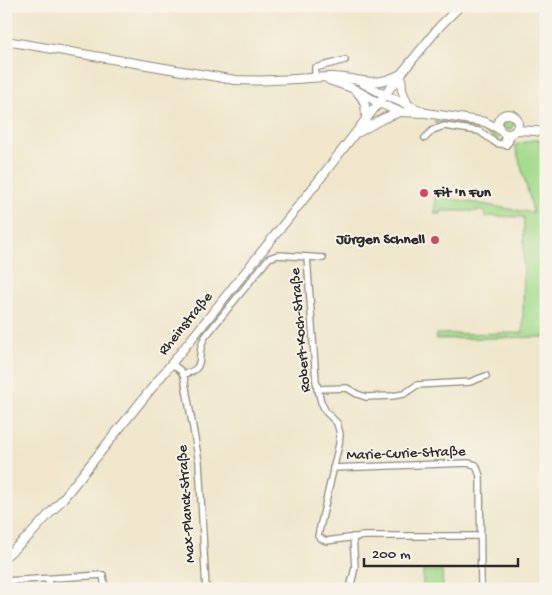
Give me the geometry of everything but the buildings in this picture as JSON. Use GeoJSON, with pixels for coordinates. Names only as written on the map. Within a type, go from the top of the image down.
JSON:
{"type":"FeatureCollection","features":[{"type":"Feature","properties":{"kind":"main road"},"geometry":{"type":"LineString","coordinates":[[440,26],[454,6]]}},
{"type":"Feature","properties":{"kind":"main road"},"geometry":{"type":"LineString","coordinates":[[440,26],[460,6]]}},
{"type":"Feature","properties":{"kind":"main road","name":"Rheinstraße"},"geometry":{"type":"LineString","coordinates":[[6,556],[39,526],[61,501],[440,26]]}},
{"type":"Feature","properties":{"kind":"main road"},"geometry":{"type":"LineString","coordinates":[[6,41],[235,80],[340,78],[360,82],[380,82],[401,74],[402,90],[408,105]]}},
{"type":"Feature","properties":{"kind":"main road"},"geometry":{"type":"LineString","coordinates":[[315,78],[336,82],[352,88],[400,112],[426,113],[485,122],[510,130],[546,133]]}},
{"type":"Feature","properties":{"kind":"main road"},"geometry":{"type":"LineString","coordinates":[[360,82],[426,113]]}},
{"type":"Feature","properties":{"kind":"main road"},"geometry":{"type":"LineString","coordinates":[[352,88],[362,97],[365,103],[366,120]]}},
{"type":"Feature","properties":{"kind":"main road"},"geometry":{"type":"LineString","coordinates":[[354,136],[368,126],[400,112]]}},
{"type":"Feature","properties":{"kind":"main road"},"geometry":{"type":"LineString","coordinates":[[505,115],[515,117],[510,130],[498,124],[505,115]]}},
{"type":"Feature","properties":{"kind":"main road"},"geometry":{"type":"LineString","coordinates":[[485,122],[500,120]]}},
{"type":"Feature","properties":{"kind":"street"},"geometry":{"type":"LineString","coordinates":[[315,78],[315,68],[345,60]]}},
{"type":"Feature","properties":{"kind":"street"},"geometry":{"type":"LineString","coordinates":[[425,138],[433,130],[444,126],[479,131],[496,142],[506,145],[504,139],[510,130]]}},
{"type":"Feature","properties":{"kind":"street","name":"Rheinstraße"},"geometry":{"type":"LineString","coordinates":[[183,374],[193,372],[198,367],[200,363],[200,347],[203,340],[267,260],[278,255],[323,258]]}},
{"type":"Feature","properties":{"kind":"street","name":"Robert-Koch-Straße"},"geometry":{"type":"LineString","coordinates":[[307,257],[316,381],[321,402],[326,412],[337,423],[340,434],[318,536],[322,540],[330,541],[353,537]]}},
{"type":"Feature","properties":{"kind":"street"},"geometry":{"type":"LineString","coordinates":[[172,364],[183,374]]}},
{"type":"Feature","properties":{"kind":"street","name":"Max-Planck-Straße"},"geometry":{"type":"LineString","coordinates":[[183,374],[199,462],[206,589]]}},
{"type":"Feature","properties":{"kind":"street"},"geometry":{"type":"LineString","coordinates":[[318,389],[347,388],[366,397],[392,396],[404,394],[417,385],[470,382],[486,376]]}},
{"type":"Feature","properties":{"kind":"street","name":"Marie-Curie-Straße"},"geometry":{"type":"LineString","coordinates":[[333,468],[468,463],[476,465],[480,476],[481,589]]}},
{"type":"Feature","properties":{"kind":"street"},"geometry":{"type":"LineString","coordinates":[[350,589],[355,567],[353,537],[480,536]]}},
{"type":"Feature","properties":{"kind":"street"},"geometry":{"type":"LineString","coordinates":[[6,581],[103,575],[104,589]]}},
{"type":"Feature","properties":{"kind":"street"},"geometry":{"type":"LineString","coordinates":[[48,579],[49,589]]}},
{"type":"Feature","properties":{"kind":"green space"},"geometry":{"type":"Polygon","coordinates":[[[506,119],[510,119],[513,124],[512,128],[506,129],[503,126],[503,122],[506,119]]]}},
{"type":"Feature","properties":{"kind":"green space"},"geometry":{"type":"Polygon","coordinates":[[[435,120],[489,129],[499,139],[496,140],[481,130],[440,122],[435,124],[435,120]]]}},
{"type":"Feature","properties":{"kind":"green space"},"geometry":{"type":"Polygon","coordinates":[[[536,139],[546,143],[546,337],[436,339],[436,334],[523,333],[524,217],[485,216],[485,211],[441,211],[441,214],[435,214],[435,196],[533,213],[515,145],[536,139]]]}},
{"type":"Feature","properties":{"kind":"green space"},"geometry":{"type":"Polygon","coordinates":[[[423,571],[442,571],[443,589],[423,589],[423,571]]]}},
{"type":"Feature","properties":{"kind":"place","name":"Fit 'n Fun"},"geometry":{"type":"Point","coordinates":[424,193]}},
{"type":"Feature","properties":{"kind":"place","name":"Jürgen Schnell"},"geometry":{"type":"Point","coordinates":[435,240]}}]}
